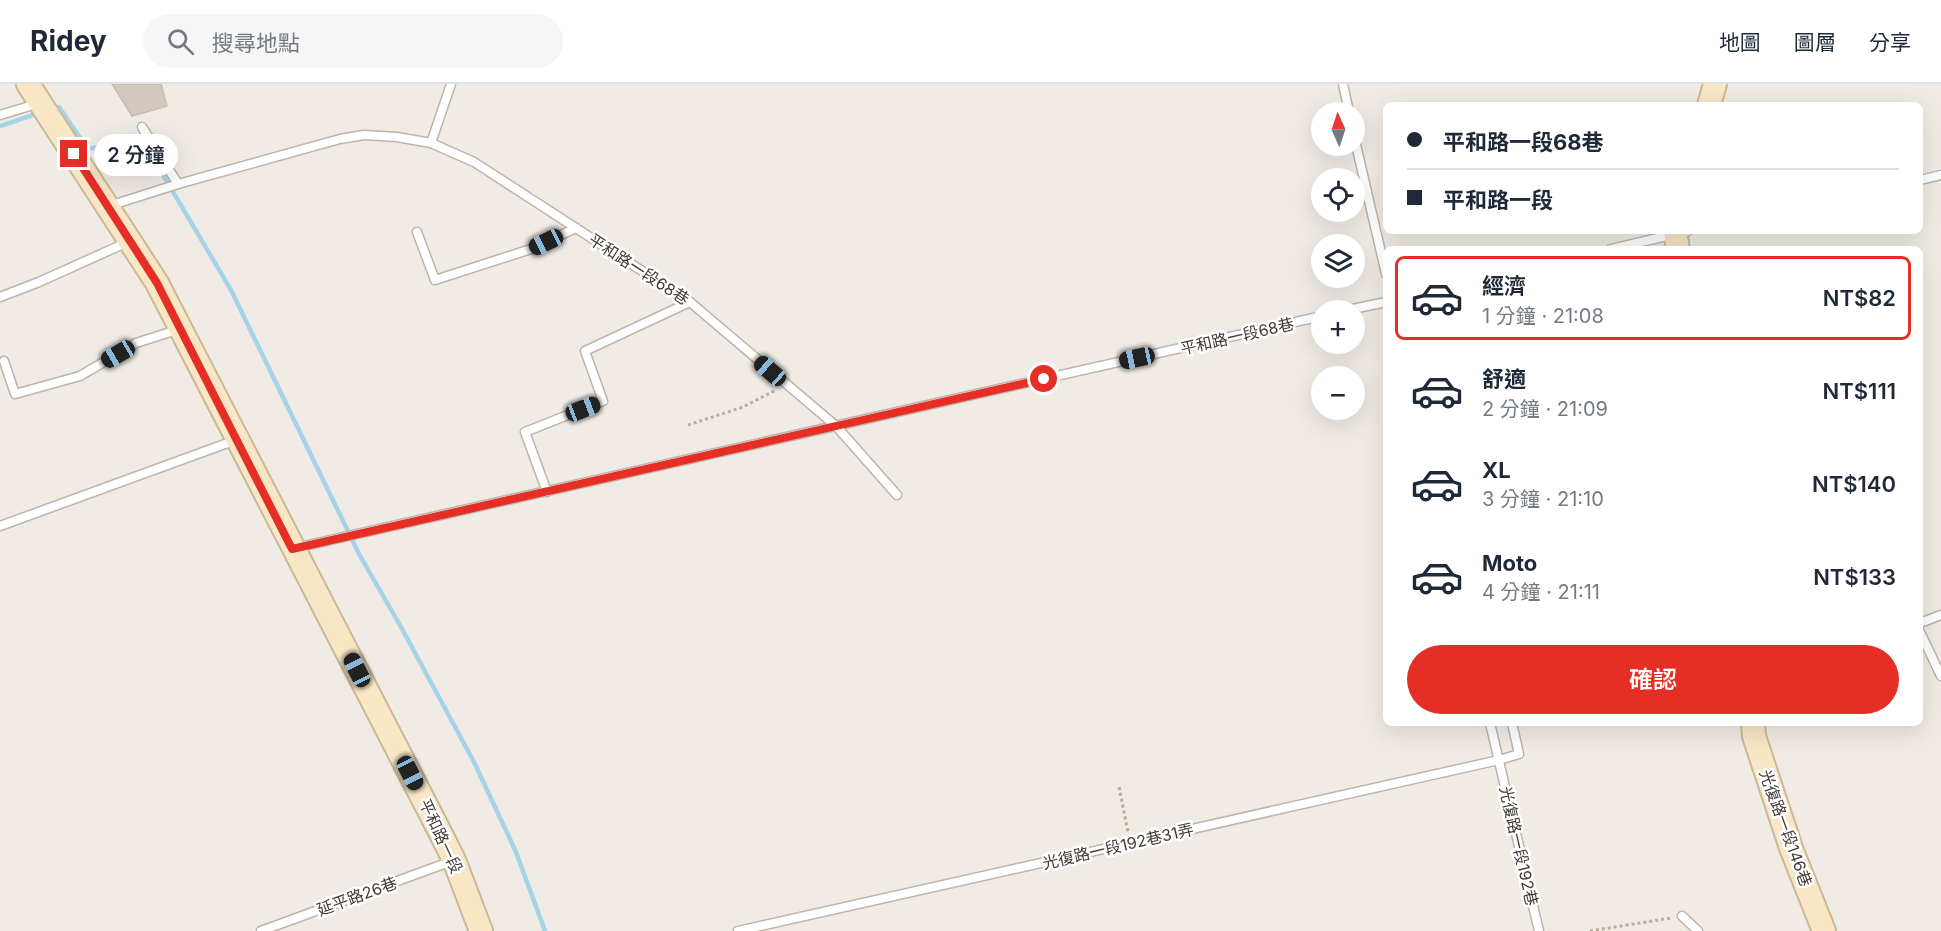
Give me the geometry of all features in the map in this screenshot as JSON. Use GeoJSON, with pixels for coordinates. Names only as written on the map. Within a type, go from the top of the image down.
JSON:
{"type":"FeatureCollection","features":[{"type":"Feature","properties":{"kind":"street"},"geometry":{"type":"LineString","coordinates":[[1711,102],[1715,84]]}},
{"type":"Feature","properties":{"kind":"street","name":"平和路一段"},"geometry":{"type":"LineString","coordinates":[[34,93],[157,283],[454,860],[481,931]]}},
{"type":"Feature","properties":{"kind":"street","name":"光復路一段146巷"},"geometry":{"type":"LineString","coordinates":[[1753,726],[1754,736],[1791,848],[1824,931]]}},
{"type":"Feature","properties":{"kind":"lane"},"geometry":{"type":"LineString","coordinates":[[431,143],[451,84]]}},
{"type":"Feature","properties":{"kind":"lane"},"geometry":{"type":"LineString","coordinates":[[1343,84],[1347,102]]}},
{"type":"Feature","properties":{"kind":"lane"},"geometry":{"type":"LineString","coordinates":[[0,115],[34,93]]}},
{"type":"Feature","properties":{"kind":"lane"},"geometry":{"type":"LineString","coordinates":[[142,127],[178,184]]}},
{"type":"Feature","properties":{"kind":"lane","name":"平和路一段68巷"},"geometry":{"type":"LineString","coordinates":[[108,207],[178,184],[340,139],[364,135],[397,137],[431,143],[474,162],[690,302],[836,426]]}},
{"type":"Feature","properties":{"kind":"lane"},"geometry":{"type":"LineString","coordinates":[[1359,156],[1383,261]]}},
{"type":"Feature","properties":{"kind":"lane"},"geometry":{"type":"LineString","coordinates":[[1923,179],[1941,176]]}},
{"type":"Feature","properties":{"kind":"lane"},"geometry":{"type":"LineString","coordinates":[[417,232],[435,280],[531,249],[576,228]]}},
{"type":"Feature","properties":{"kind":"lane"},"geometry":{"type":"LineString","coordinates":[[1627,246],[1679,236]]}},
{"type":"Feature","properties":{"kind":"lane"},"geometry":{"type":"LineString","coordinates":[[0,297],[130,241]]}},
{"type":"Feature","properties":{"kind":"lane"},"geometry":{"type":"LineString","coordinates":[[547,492],[525,432],[603,401],[585,351],[690,302]]}},
{"type":"Feature","properties":{"kind":"lane"},"geometry":{"type":"LineString","coordinates":[[1365,306],[1383,303]]}},
{"type":"Feature","properties":{"kind":"lane","name":"平和路一段68巷"},"geometry":{"type":"LineString","coordinates":[[292,549],[1311,318]]}},
{"type":"Feature","properties":{"kind":"lane"},"geometry":{"type":"LineString","coordinates":[[4,361],[15,394],[80,376],[136,343],[180,329]]}},
{"type":"Feature","properties":{"kind":"lane"},"geometry":{"type":"LineString","coordinates":[[836,426],[897,495]]}},
{"type":"Feature","properties":{"kind":"lane"},"geometry":{"type":"LineString","coordinates":[[0,526],[237,440]]}},
{"type":"Feature","properties":{"kind":"lane"},"geometry":{"type":"LineString","coordinates":[[1923,622],[1941,615]]}},
{"type":"Feature","properties":{"kind":"lane"},"geometry":{"type":"LineString","coordinates":[[1923,638],[1941,676]]}},
{"type":"Feature","properties":{"kind":"lane","name":"光復路一段192巷"},"geometry":{"type":"LineString","coordinates":[[1491,726],[1539,931]]}},
{"type":"Feature","properties":{"kind":"lane"},"geometry":{"type":"LineString","coordinates":[[1499,760],[1519,754],[1513,726]]}},
{"type":"Feature","properties":{"kind":"lane","name":"光復路一段192巷31弄"},"geometry":{"type":"LineString","coordinates":[[738,931],[1499,760]]}},
{"type":"Feature","properties":{"kind":"lane","name":"延平路26巷"},"geometry":{"type":"LineString","coordinates":[[261,931],[454,860]]}},
{"type":"Feature","properties":{"kind":"lane"},"geometry":{"type":"LineString","coordinates":[[1682,916],[1698,931]]}},
{"type":"Feature","properties":{"kind":"path"},"geometry":{"type":"LineString","coordinates":[[688,425],[742,407],[786,384]]}},
{"type":"Feature","properties":{"kind":"path"},"geometry":{"type":"LineString","coordinates":[[1119,787],[1130,843]]}},
{"type":"Feature","properties":{"kind":"path"},"geometry":{"type":"LineString","coordinates":[[1590,931],[1682,916]]}},
{"type":"Feature","properties":{"kind":"building"},"geometry":{"type":"Polygon","coordinates":[[[112,84],[161,84],[167,106],[132,116],[112,84]]]}},
{"type":"Feature","properties":{"kind":"waterway"},"geometry":{"type":"LineString","coordinates":[[53,109],[59,107],[88,149],[123,140],[143,141],[231,290],[359,554],[474,762],[516,852],[545,931]]}},
{"type":"Feature","properties":{"kind":"waterway"},"geometry":{"type":"LineString","coordinates":[[0,126],[39,113]]}},
{"type":"Feature","properties":{"kind":"route"},"geometry":{"type":"LineString","coordinates":[[74,154],[157,283],[292,549],[1044,379]]}}]}
